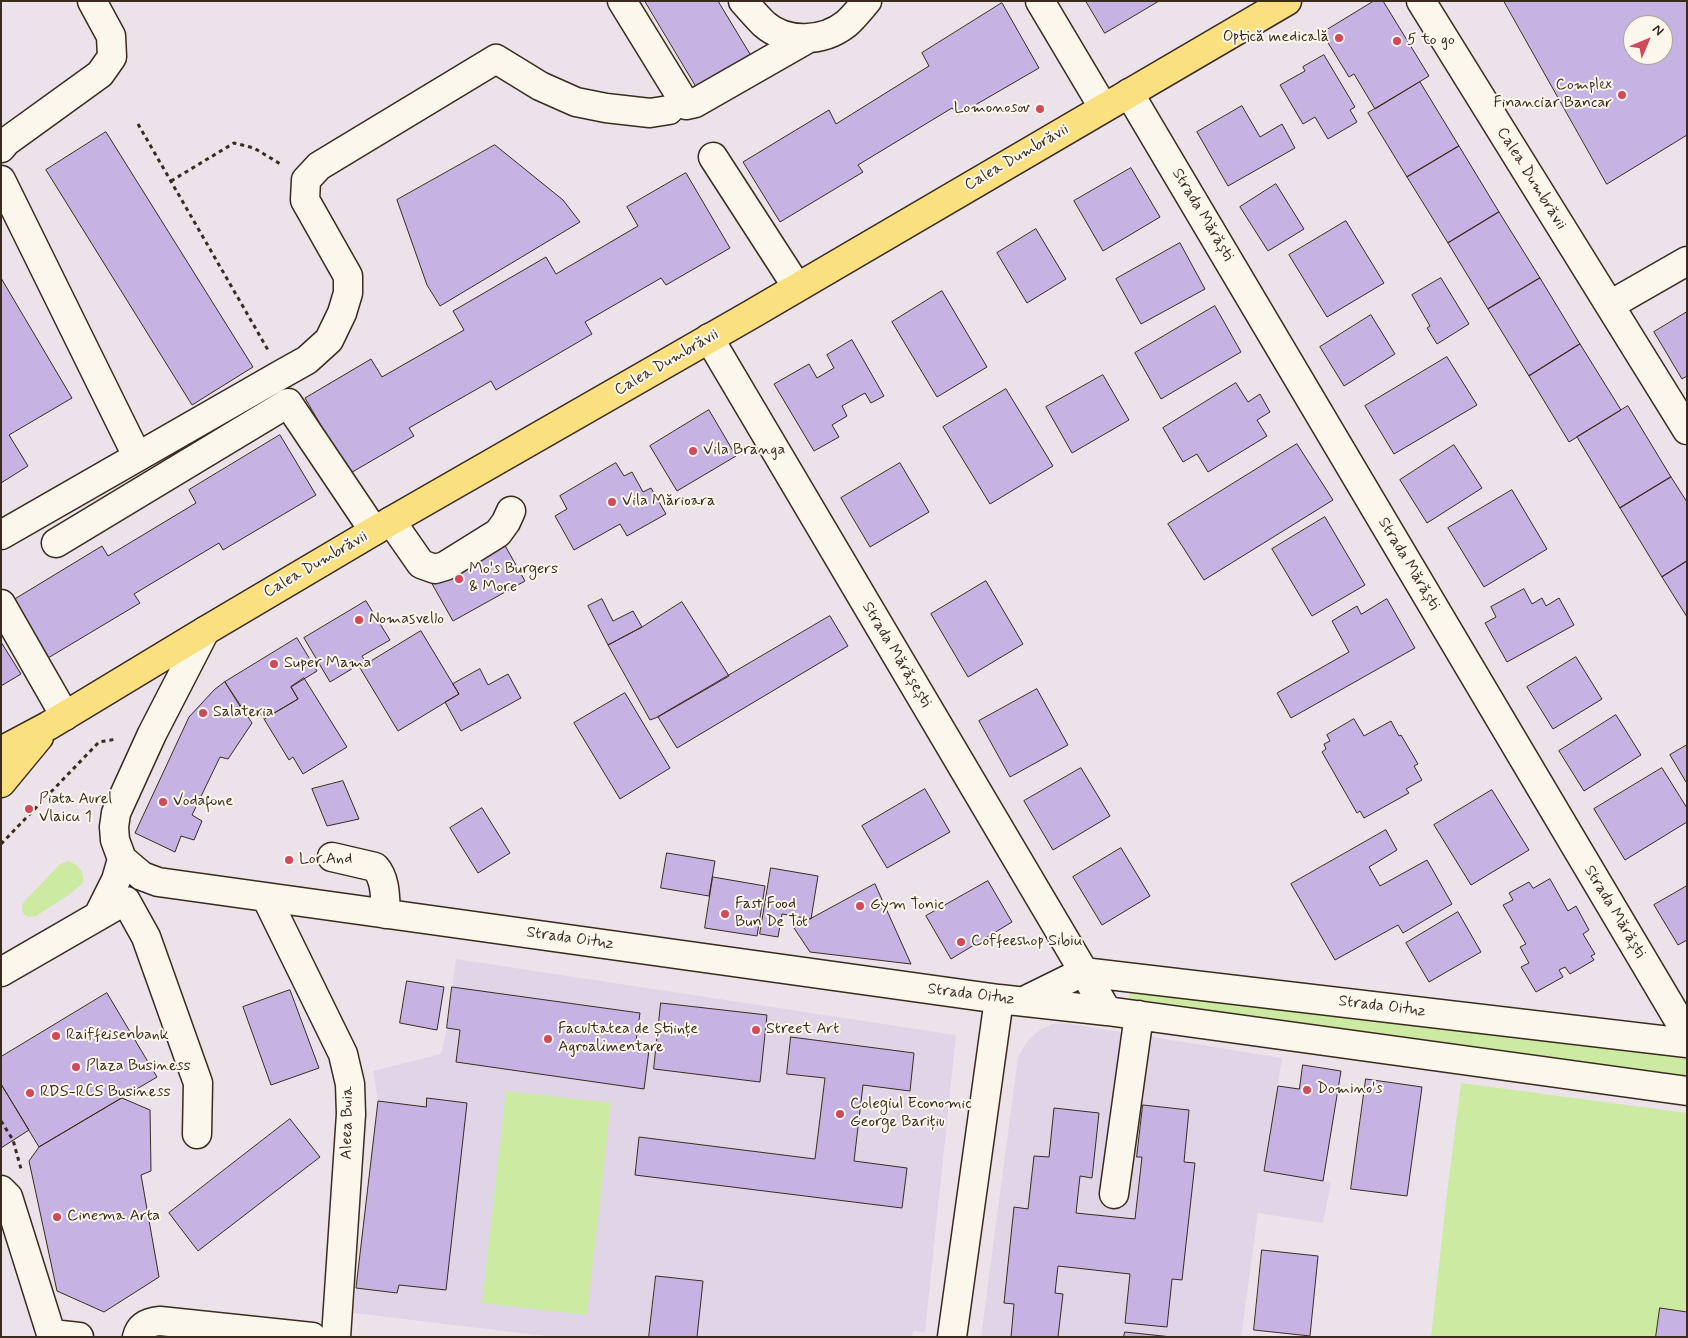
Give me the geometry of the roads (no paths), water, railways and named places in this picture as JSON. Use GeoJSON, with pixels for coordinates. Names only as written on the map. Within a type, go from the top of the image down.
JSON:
{"type":"FeatureCollection","features":[{"type":"Feature","properties":{"kind":"main road","name":"Calea Dumbrăvii"},"geometry":{"type":"LineString","coordinates":[[1,751],[56,721],[383,526],[710,338],[1287,1]]}},
{"type":"Feature","properties":{"kind":"main road","name":"Calea Dumbrăvii"},"geometry":{"type":"LineString","coordinates":[[1,783],[56,721]]}},
{"type":"Feature","properties":{"kind":"street"},"geometry":{"type":"LineString","coordinates":[[1,148],[6,142],[100,74],[112,57],[111,36],[92,1]]}},
{"type":"Feature","properties":{"kind":"street"},"geometry":{"type":"LineString","coordinates":[[622,1],[686,105],[695,103],[807,39]]}},
{"type":"Feature","properties":{"kind":"street"},"geometry":{"type":"LineString","coordinates":[[743,1],[773,30],[796,38],[807,39],[823,36],[846,24],[868,1]]}},
{"type":"Feature","properties":{"kind":"street"},"geometry":{"type":"LineString","coordinates":[[1040,1],[1103,107]]}},
{"type":"Feature","properties":{"kind":"street","name":"Calea Dumbrăvii"},"geometry":{"type":"LineString","coordinates":[[1421,1],[1687,430]]}},
{"type":"Feature","properties":{"kind":"street"},"geometry":{"type":"LineString","coordinates":[[1,535],[307,360],[329,340],[342,313],[348,293],[348,276],[305,200],[306,180],[319,166],[496,60],[540,86],[576,102],[606,108],[650,113],[669,110]]}},
{"type":"Feature","properties":{"kind":"street","name":"Strada Mărăști"},"geometry":{"type":"LineString","coordinates":[[1129,93],[1687,1034]]}},
{"type":"Feature","properties":{"kind":"street"},"geometry":{"type":"LineString","coordinates":[[713,157],[797,287]]}},
{"type":"Feature","properties":{"kind":"street"},"geometry":{"type":"LineString","coordinates":[[1,180],[137,456]]}},
{"type":"Feature","properties":{"kind":"street"},"geometry":{"type":"LineString","coordinates":[[1610,305],[1687,260]]}},
{"type":"Feature","properties":{"kind":"street","name":"Strada Mărășești"},"geometry":{"type":"LineString","coordinates":[[710,338],[1107,1011]]}},
{"type":"Feature","properties":{"kind":"street"},"geometry":{"type":"LineString","coordinates":[[56,544],[288,403],[383,526],[421,564],[435,569],[445,566],[498,532],[506,522],[510,511]]}},
{"type":"Feature","properties":{"kind":"street"},"geometry":{"type":"LineString","coordinates":[[1,604],[56,721]]}},
{"type":"Feature","properties":{"kind":"street"},"geometry":{"type":"LineString","coordinates":[[98,916],[116,880],[122,858],[115,840],[116,813],[152,734],[205,631]]}},
{"type":"Feature","properties":{"kind":"street"},"geometry":{"type":"LineString","coordinates":[[332,857],[375,867],[380,872],[384,886],[386,914]]}},
{"type":"Feature","properties":{"kind":"street","name":"Strada Oituz"},"geometry":{"type":"LineString","coordinates":[[122,858],[142,876],[158,882],[1687,1091]]}},
{"type":"Feature","properties":{"kind":"street"},"geometry":{"type":"LineString","coordinates":[[3,970],[158,882]]}},
{"type":"Feature","properties":{"kind":"street","name":"Aleea Buia"},"geometry":{"type":"LineString","coordinates":[[266,897],[343,1054],[350,1084],[351,1107],[337,1193],[336,1337]]}},
{"type":"Feature","properties":{"kind":"street"},"geometry":{"type":"LineString","coordinates":[[126,901],[146,937],[198,1083],[197,1134]]}},
{"type":"Feature","properties":{"kind":"street","name":"Strada Oituz"},"geometry":{"type":"LineString","coordinates":[[1012,1000],[1083,972],[1687,1043]]}},
{"type":"Feature","properties":{"kind":"street"},"geometry":{"type":"LineString","coordinates":[[952,1337],[1012,1000]]}},
{"type":"Feature","properties":{"kind":"street"},"geometry":{"type":"LineString","coordinates":[[1114,1194],[1139,1015]]}},
{"type":"Feature","properties":{"kind":"street"},"geometry":{"type":"LineString","coordinates":[[1,1190],[8,1197],[52,1336],[79,1337]]}},
{"type":"Feature","properties":{"kind":"street"},"geometry":{"type":"LineString","coordinates":[[137,1337],[139,1330],[149,1322],[160,1321],[312,1337]]}},
{"type":"Feature","properties":{"kind":"place","name":"Optică medicală"},"geometry":{"type":"Point","coordinates":[1339,38]}},
{"type":"Feature","properties":{"kind":"place","name":"5 to go"},"geometry":{"type":"Point","coordinates":[1397,41]}},
{"type":"Feature","properties":{"kind":"place","name":"Complex Financiar Bancar"},"geometry":{"type":"Point","coordinates":[1622,95]}},
{"type":"Feature","properties":{"kind":"place","name":"Lomonosov"},"geometry":{"type":"Point","coordinates":[1040,109]}},
{"type":"Feature","properties":{"kind":"place","name":"Vila Branga"},"geometry":{"type":"Point","coordinates":[693,451]}},
{"type":"Feature","properties":{"kind":"place","name":"Vila Mărioara"},"geometry":{"type":"Point","coordinates":[612,502]}},
{"type":"Feature","properties":{"kind":"place","name":"Mo's Burgers & More"},"geometry":{"type":"Point","coordinates":[459,579]}},
{"type":"Feature","properties":{"kind":"place","name":"Nomasvello"},"geometry":{"type":"Point","coordinates":[359,620]}},
{"type":"Feature","properties":{"kind":"place","name":"Super Mama"},"geometry":{"type":"Point","coordinates":[274,664]}},
{"type":"Feature","properties":{"kind":"place","name":"Salateria"},"geometry":{"type":"Point","coordinates":[203,713]}},
{"type":"Feature","properties":{"kind":"place","name":"Vodafone"},"geometry":{"type":"Point","coordinates":[163,802]}},
{"type":"Feature","properties":{"kind":"place","name":"Piata Aurel Vlaicu 1"},"geometry":{"type":"Point","coordinates":[29,809]}},
{"type":"Feature","properties":{"kind":"place","name":"Lor.And"},"geometry":{"type":"Point","coordinates":[289,860]}},
{"type":"Feature","properties":{"kind":"place","name":"Gym Tonic"},"geometry":{"type":"Point","coordinates":[860,906]}},
{"type":"Feature","properties":{"kind":"place","name":"Fast Food Bun De Tot"},"geometry":{"type":"Point","coordinates":[725,914]}},
{"type":"Feature","properties":{"kind":"place","name":"Coffeeshop Sibiu"},"geometry":{"type":"Point","coordinates":[961,942]}},
{"type":"Feature","properties":{"kind":"place","name":"Street Art"},"geometry":{"type":"Point","coordinates":[756,1030]}},
{"type":"Feature","properties":{"kind":"place","name":"Raiffeisenbank"},"geometry":{"type":"Point","coordinates":[56,1036]}},
{"type":"Feature","properties":{"kind":"place","name":"Facultatea de Științe Agroalimentare"},"geometry":{"type":"Point","coordinates":[548,1039]}},
{"type":"Feature","properties":{"kind":"place","name":"Plaza Business"},"geometry":{"type":"Point","coordinates":[76,1067]}},
{"type":"Feature","properties":{"kind":"place","name":"Domino's"},"geometry":{"type":"Point","coordinates":[1307,1090]}},
{"type":"Feature","properties":{"kind":"place","name":"RDS-RCS Business"},"geometry":{"type":"Point","coordinates":[30,1093]}},
{"type":"Feature","properties":{"kind":"place","name":"Colegiul Economic George Barițiu"},"geometry":{"type":"Point","coordinates":[840,1114]}},
{"type":"Feature","properties":{"kind":"place","name":"Cinema Arta"},"geometry":{"type":"Point","coordinates":[57,1217]}}]}
